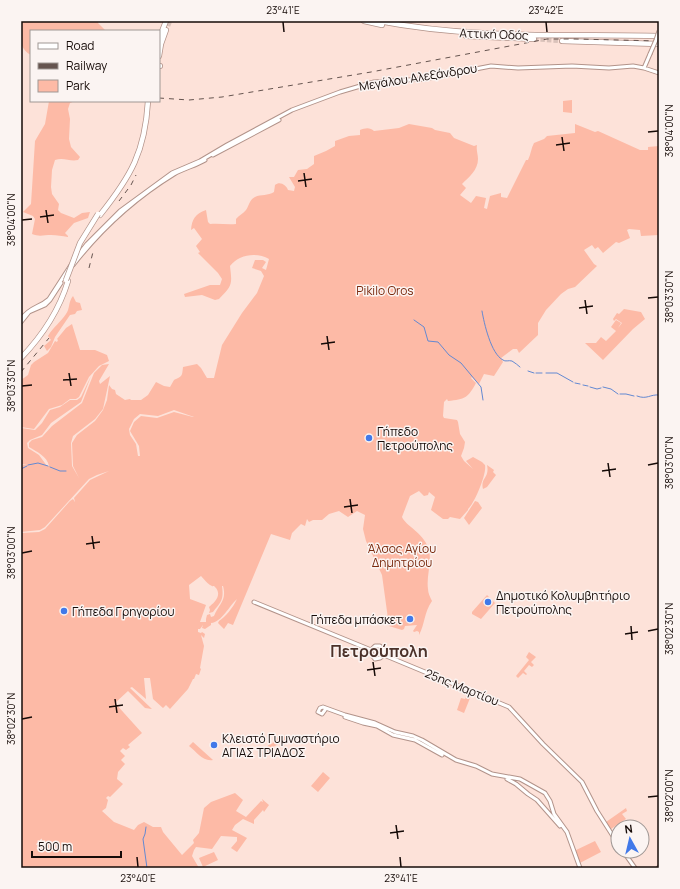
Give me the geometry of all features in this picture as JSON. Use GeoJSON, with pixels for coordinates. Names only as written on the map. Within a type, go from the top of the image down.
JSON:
{"type":"FeatureCollection","features":[{"type":"Feature","properties":{"kind":"highway"},"geometry":{"type":"LineString","coordinates":[[160,31],[164,21]]}},
{"type":"Feature","properties":{"kind":"highway"},"geometry":{"type":"LineString","coordinates":[[160,35],[164,21]]}},
{"type":"Feature","properties":{"kind":"highway","name":"Αττική Οδός"},"geometry":{"type":"LineString","coordinates":[[364,21],[430,32],[483,37],[534,39]]}},
{"type":"Feature","properties":{"kind":"highway","name":"Αττική Οδός"},"geometry":{"type":"LineString","coordinates":[[378,21],[431,30],[501,35],[659,36]]}},
{"type":"Feature","properties":{"kind":"highway"},"geometry":{"type":"LineString","coordinates":[[160,44],[167,28],[160,50]]}},
{"type":"Feature","properties":{"kind":"highway"},"geometry":{"type":"LineString","coordinates":[[562,41],[659,45]]}},
{"type":"Feature","properties":{"kind":"highway"},"geometry":{"type":"LineString","coordinates":[[21,356],[36,342],[50,323],[60,304],[67,280],[82,244],[99,214],[121,187],[134,166],[139,154],[145,128],[146,102]]}},
{"type":"Feature","properties":{"kind":"main road"},"geometry":{"type":"LineString","coordinates":[[644,68],[659,31]]}},
{"type":"Feature","properties":{"kind":"main road","name":"Μεγάλου Αλεξάνδρου"},"geometry":{"type":"LineString","coordinates":[[21,319],[28,310],[48,300],[65,272],[88,244],[112,218],[138,197],[175,171],[200,161],[227,144],[299,108],[332,95],[363,84],[424,78],[488,66],[518,68],[578,66],[609,68],[633,66],[659,72]]}},
{"type":"Feature","properties":{"kind":"main road","name":"Μεγάλου Αλεξάνδρου"},"geometry":{"type":"LineString","coordinates":[[21,322],[29,312],[47,303],[54,296],[67,274],[84,251],[128,207],[174,175],[201,162],[299,108]]}},
{"type":"Feature","properties":{"kind":"main road"},"geometry":{"type":"LineString","coordinates":[[47,303],[52,305]]}},
{"type":"Feature","properties":{"kind":"main road"},"geometry":{"type":"LineString","coordinates":[[254,602],[371,650]]}},
{"type":"Feature","properties":{"kind":"main road"},"geometry":{"type":"LineString","coordinates":[[376,646],[380,646],[384,650],[384,655],[380,658],[375,658],[372,655],[371,650],[376,646]]}},
{"type":"Feature","properties":{"kind":"main road","name":"25ης Μαρτίου"},"geometry":{"type":"LineString","coordinates":[[384,655],[507,705],[548,749],[584,783],[610,831]]}},
{"type":"Feature","properties":{"kind":"main road"},"geometry":{"type":"LineString","coordinates":[[324,708],[340,714],[375,723],[394,732],[413,736],[454,759],[476,766],[492,774],[520,779],[546,794],[554,814],[567,832],[579,868],[564,832],[540,803],[516,784],[508,779],[490,774],[454,761],[415,740],[393,734],[376,726],[360,723],[324,708]]}},
{"type":"Feature","properties":{"kind":"main road"},"geometry":{"type":"LineString","coordinates":[[628,859],[633,868]]}},
{"type":"Feature","properties":{"kind":"green space"},"geometry":{"type":"Polygon","coordinates":[[[21,21],[98,21],[98,23],[105,30],[30,30],[30,54],[24,48],[20,36],[21,21]]]}},
{"type":"Feature","properties":{"kind":"green space"},"geometry":{"type":"Polygon","coordinates":[[[572,100],[572,113],[563,112],[563,101],[572,100]]]}},
{"type":"Feature","properties":{"kind":"green space"},"geometry":{"type":"Polygon","coordinates":[[[49,102],[72,102],[70,103],[68,109],[70,119],[69,139],[71,147],[80,157],[78,160],[55,160],[52,170],[52,194],[59,204],[58,210],[61,213],[74,218],[82,213],[90,212],[88,218],[74,223],[65,233],[68,237],[53,235],[39,236],[32,234],[35,219],[33,216],[23,212],[31,204],[35,141],[45,124],[49,102]]]}},
{"type":"Feature","properties":{"kind":"green space","name":"Pikilo Oros"},"geometry":{"type":"Polygon","coordinates":[[[409,124],[432,128],[450,133],[454,138],[474,146],[477,145],[478,163],[473,173],[462,184],[466,188],[460,195],[471,203],[476,196],[486,198],[484,208],[487,209],[490,196],[501,193],[501,197],[507,198],[526,160],[528,160],[530,156],[534,143],[544,139],[547,136],[575,133],[575,124],[595,132],[598,131],[640,150],[648,150],[648,147],[659,146],[659,235],[641,236],[640,230],[629,229],[627,230],[630,238],[619,243],[616,242],[603,253],[598,247],[595,249],[592,245],[584,250],[597,266],[575,287],[568,289],[561,294],[546,310],[538,323],[538,335],[519,353],[517,349],[513,349],[501,358],[503,362],[494,376],[484,374],[479,384],[472,377],[471,378],[476,383],[468,395],[448,401],[447,399],[444,402],[444,418],[457,420],[460,434],[465,442],[461,456],[464,461],[473,469],[466,461],[473,457],[485,465],[485,469],[477,495],[471,506],[460,519],[450,517],[448,519],[443,519],[431,510],[435,497],[429,492],[428,495],[424,496],[419,491],[410,496],[402,517],[422,537],[428,547],[430,558],[428,592],[432,601],[427,609],[419,635],[419,632],[413,631],[417,625],[405,626],[402,630],[389,626],[382,575],[366,541],[363,529],[365,515],[357,511],[348,517],[339,511],[329,514],[322,520],[313,520],[309,522],[307,519],[305,526],[301,524],[292,533],[290,540],[271,534],[233,625],[228,623],[224,629],[218,623],[229,612],[237,599],[219,620],[211,623],[211,625],[205,629],[202,628],[203,625],[200,629],[198,629],[198,632],[205,634],[204,638],[201,635],[204,646],[199,675],[196,674],[188,689],[170,709],[166,705],[163,708],[153,699],[150,678],[144,678],[146,699],[132,687],[130,688],[152,709],[145,708],[128,691],[115,703],[142,733],[128,745],[130,747],[126,750],[123,748],[120,751],[125,756],[121,760],[125,764],[118,772],[117,779],[123,784],[110,797],[108,796],[106,798],[108,800],[106,808],[102,811],[114,822],[134,830],[138,825],[144,822],[153,827],[161,827],[163,832],[182,855],[194,843],[193,840],[199,833],[204,808],[211,802],[235,793],[243,800],[236,811],[246,817],[261,801],[263,802],[262,799],[269,805],[264,812],[263,810],[254,820],[254,824],[243,819],[235,825],[232,830],[247,838],[237,852],[231,848],[237,841],[237,837],[221,836],[212,849],[196,847],[192,856],[199,868],[21,868],[21,533],[39,532],[45,529],[70,501],[73,499],[75,502],[74,498],[90,480],[109,471],[89,479],[45,527],[40,530],[21,532],[21,469],[23,465],[28,465],[21,464],[21,428],[35,430],[42,423],[50,410],[60,407],[70,400],[77,400],[81,397],[91,376],[81,402],[51,423],[42,435],[30,440],[27,443],[28,448],[39,455],[47,466],[49,466],[44,457],[29,447],[29,443],[32,440],[42,437],[52,426],[82,403],[94,373],[102,365],[109,364],[99,381],[100,384],[110,376],[103,409],[95,419],[73,436],[71,443],[72,466],[79,478],[73,466],[72,443],[77,435],[95,421],[103,410],[107,400],[109,385],[115,390],[116,394],[125,400],[141,400],[148,395],[156,382],[170,387],[174,380],[181,376],[183,367],[197,364],[207,378],[214,378],[222,345],[242,313],[257,293],[264,276],[261,271],[252,268],[255,260],[263,260],[266,262],[262,268],[266,270],[269,259],[259,255],[248,255],[234,262],[230,266],[231,281],[229,287],[219,299],[215,300],[202,295],[185,297],[184,294],[210,285],[220,285],[222,279],[198,253],[200,252],[196,246],[202,239],[194,228],[191,230],[195,217],[199,213],[206,210],[208,222],[210,224],[236,224],[236,219],[246,210],[251,200],[257,196],[274,192],[275,185],[279,183],[283,184],[288,190],[294,191],[295,187],[289,177],[294,177],[298,170],[307,169],[314,164],[314,156],[335,146],[335,141],[349,136],[360,135],[360,130],[364,129],[369,128],[374,131],[399,128],[409,124]],[[174,410],[158,416],[140,414],[134,419],[129,429],[130,435],[136,444],[138,456],[140,456],[139,446],[130,431],[134,422],[141,416],[157,418],[174,412],[194,417],[174,410]],[[201,576],[189,585],[190,599],[206,605],[200,622],[206,622],[207,615],[210,614],[211,617],[214,616],[222,602],[224,591],[222,586],[223,595],[221,600],[213,612],[209,613],[209,607],[217,599],[218,591],[201,576]]]}},
{"type":"Feature","properties":{"kind":"green space"},"geometry":{"type":"Polygon","coordinates":[[[73,296],[76,302],[80,303],[82,310],[70,315],[55,337],[51,347],[47,351],[44,346],[51,340],[48,336],[67,312],[73,296]]]}},
{"type":"Feature","properties":{"kind":"green space"},"geometry":{"type":"Polygon","coordinates":[[[624,309],[641,312],[645,319],[633,329],[603,360],[585,343],[596,343],[601,337],[606,341],[616,331],[611,327],[616,320],[621,323],[618,328],[622,323],[616,319],[614,321],[613,319],[617,313],[619,314],[624,309]]]}},
{"type":"Feature","properties":{"kind":"green space"},"geometry":{"type":"Polygon","coordinates":[[[72,324],[80,350],[95,350],[107,355],[109,361],[99,366],[89,377],[79,397],[76,399],[70,399],[62,405],[49,409],[34,429],[21,427],[21,380],[28,375],[31,365],[48,353],[55,341],[57,342],[57,339],[66,328],[72,324]]]}},
{"type":"Feature","properties":{"kind":"green space"},"geometry":{"type":"Polygon","coordinates":[[[487,465],[494,470],[493,472],[496,475],[487,487],[483,489],[482,485],[488,469],[487,465]]]}},
{"type":"Feature","properties":{"kind":"green space"},"geometry":{"type":"Polygon","coordinates":[[[475,501],[478,502],[482,508],[469,525],[464,518],[475,501]]]}},
{"type":"Feature","properties":{"kind":"green space"},"geometry":{"type":"Polygon","coordinates":[[[487,595],[495,603],[481,619],[472,614],[472,612],[487,595]]]}},
{"type":"Feature","properties":{"kind":"green space"},"geometry":{"type":"Polygon","coordinates":[[[529,652],[536,657],[531,662],[534,665],[532,667],[529,665],[524,671],[527,674],[526,675],[523,673],[518,678],[516,676],[529,660],[526,657],[529,652]]]}},
{"type":"Feature","properties":{"kind":"green space"},"geometry":{"type":"Polygon","coordinates":[[[467,691],[472,693],[464,713],[457,710],[461,698],[465,699],[468,693],[466,693],[467,691]]]}},
{"type":"Feature","properties":{"kind":"green space"},"geometry":{"type":"Polygon","coordinates":[[[286,735],[291,737],[273,747],[268,753],[265,750],[270,743],[272,744],[276,737],[282,739],[286,735]]]}},
{"type":"Feature","properties":{"kind":"green space"},"geometry":{"type":"Polygon","coordinates":[[[193,742],[213,760],[206,760],[200,756],[189,746],[193,742]]]}},
{"type":"Feature","properties":{"kind":"green space"},"geometry":{"type":"Polygon","coordinates":[[[323,772],[330,778],[318,792],[311,786],[323,772]]]}},
{"type":"Feature","properties":{"kind":"green space"},"geometry":{"type":"Polygon","coordinates":[[[626,808],[627,811],[622,814],[626,819],[610,819],[626,808]]]}},
{"type":"Feature","properties":{"kind":"green space"},"geometry":{"type":"Polygon","coordinates":[[[610,819],[610,828],[606,822],[610,819]]]}},
{"type":"Feature","properties":{"kind":"green space"},"geometry":{"type":"Polygon","coordinates":[[[595,841],[601,852],[578,864],[574,851],[595,841]]]}},
{"type":"Feature","properties":{"kind":"green space"},"geometry":{"type":"Polygon","coordinates":[[[214,852],[218,860],[203,867],[199,858],[214,852]]]}},
{"type":"Feature","properties":{"kind":"waterway"},"geometry":{"type":"LineString","coordinates":[[482,311],[484,323],[495,352],[504,361],[512,361],[520,367]]}},
{"type":"Feature","properties":{"kind":"waterway"},"geometry":{"type":"LineString","coordinates":[[414,320],[424,327],[428,341],[438,342],[449,355],[461,363],[481,387],[483,400]]}},
{"type":"Feature","properties":{"kind":"waterway"},"geometry":{"type":"LineString","coordinates":[[528,371],[534,373]]}},
{"type":"Feature","properties":{"kind":"waterway"},"geometry":{"type":"LineString","coordinates":[[536,373],[542,373]]}},
{"type":"Feature","properties":{"kind":"waterway"},"geometry":{"type":"LineString","coordinates":[[546,373],[557,373],[573,382]]}},
{"type":"Feature","properties":{"kind":"waterway"},"geometry":{"type":"LineString","coordinates":[[575,383],[580,384]]}},
{"type":"Feature","properties":{"kind":"waterway"},"geometry":{"type":"LineString","coordinates":[[583,385],[588,386]]}},
{"type":"Feature","properties":{"kind":"waterway"},"geometry":{"type":"LineString","coordinates":[[590,387],[597,389],[601,388]]}},
{"type":"Feature","properties":{"kind":"waterway"},"geometry":{"type":"LineString","coordinates":[[603,387],[611,389],[618,394]]}},
{"type":"Feature","properties":{"kind":"waterway"},"geometry":{"type":"LineString","coordinates":[[620,394],[634,396]]}},
{"type":"Feature","properties":{"kind":"waterway"},"geometry":{"type":"LineString","coordinates":[[637,396],[646,397],[659,395]]}},
{"type":"Feature","properties":{"kind":"waterway"},"geometry":{"type":"LineString","coordinates":[[28,465],[38,463],[48,466]]}},
{"type":"Feature","properties":{"kind":"waterway"},"geometry":{"type":"LineString","coordinates":[[21,469],[27,466]]}},
{"type":"Feature","properties":{"kind":"waterway"},"geometry":{"type":"LineString","coordinates":[[50,467],[60,471],[66,471]]}},
{"type":"Feature","properties":{"kind":"waterway"},"geometry":{"type":"LineString","coordinates":[[146,827],[143,839],[147,868]]}},
{"type":"Feature","properties":{"kind":"tunnel"},"geometry":{"type":"LineString","coordinates":[[168,26],[170,21]]}},
{"type":"Feature","properties":{"kind":"tunnel"},"geometry":{"type":"LineString","coordinates":[[534,39],[562,41]]}},
{"type":"Feature","properties":{"kind":"railway"},"geometry":{"type":"LineString","coordinates":[[160,98],[189,100],[222,97],[371,72],[547,39],[659,41]]}},
{"type":"Feature","properties":{"kind":"railway"},"geometry":{"type":"LineString","coordinates":[[119,201],[131,185],[136,175]]}},
{"type":"Feature","properties":{"kind":"railway"},"geometry":{"type":"LineString","coordinates":[[89,268],[93,252]]}},
{"type":"Feature","properties":{"kind":"railway"},"geometry":{"type":"LineString","coordinates":[[21,372],[49,338]]}},
{"type":"Feature","properties":{"kind":"place","name":"Γήπεδο Πετρούπολης"},"geometry":{"type":"Point","coordinates":[369,438]}},
{"type":"Feature","properties":{"kind":"place","name":"Δημοτικό Κολυμβητήριο Πετρούπολης"},"geometry":{"type":"Point","coordinates":[488,602]}},
{"type":"Feature","properties":{"kind":"place","name":"Γήπεδα Γρηγορίου"},"geometry":{"type":"Point","coordinates":[64,611]}},
{"type":"Feature","properties":{"kind":"place","name":"Γήπεδα μπάσκετ"},"geometry":{"type":"Point","coordinates":[410,619]}},
{"type":"Feature","properties":{"kind":"place","name":"Κλειστό Γυμναστήριο ΑΓΙΑΣ ΤΡΙΑΔΟΣ"},"geometry":{"type":"Point","coordinates":[214,745]}},
{"type":"Feature","properties":{"kind":"district","name":"Πετρούπολη"},"geometry":{"type":"Point","coordinates":[379,651]}},
{"type":"Feature","properties":{"kind":"park label","name":"Άλσος Αγίου Δημητρίου"},"geometry":{"type":"Point","coordinates":[402,555]}}]}
